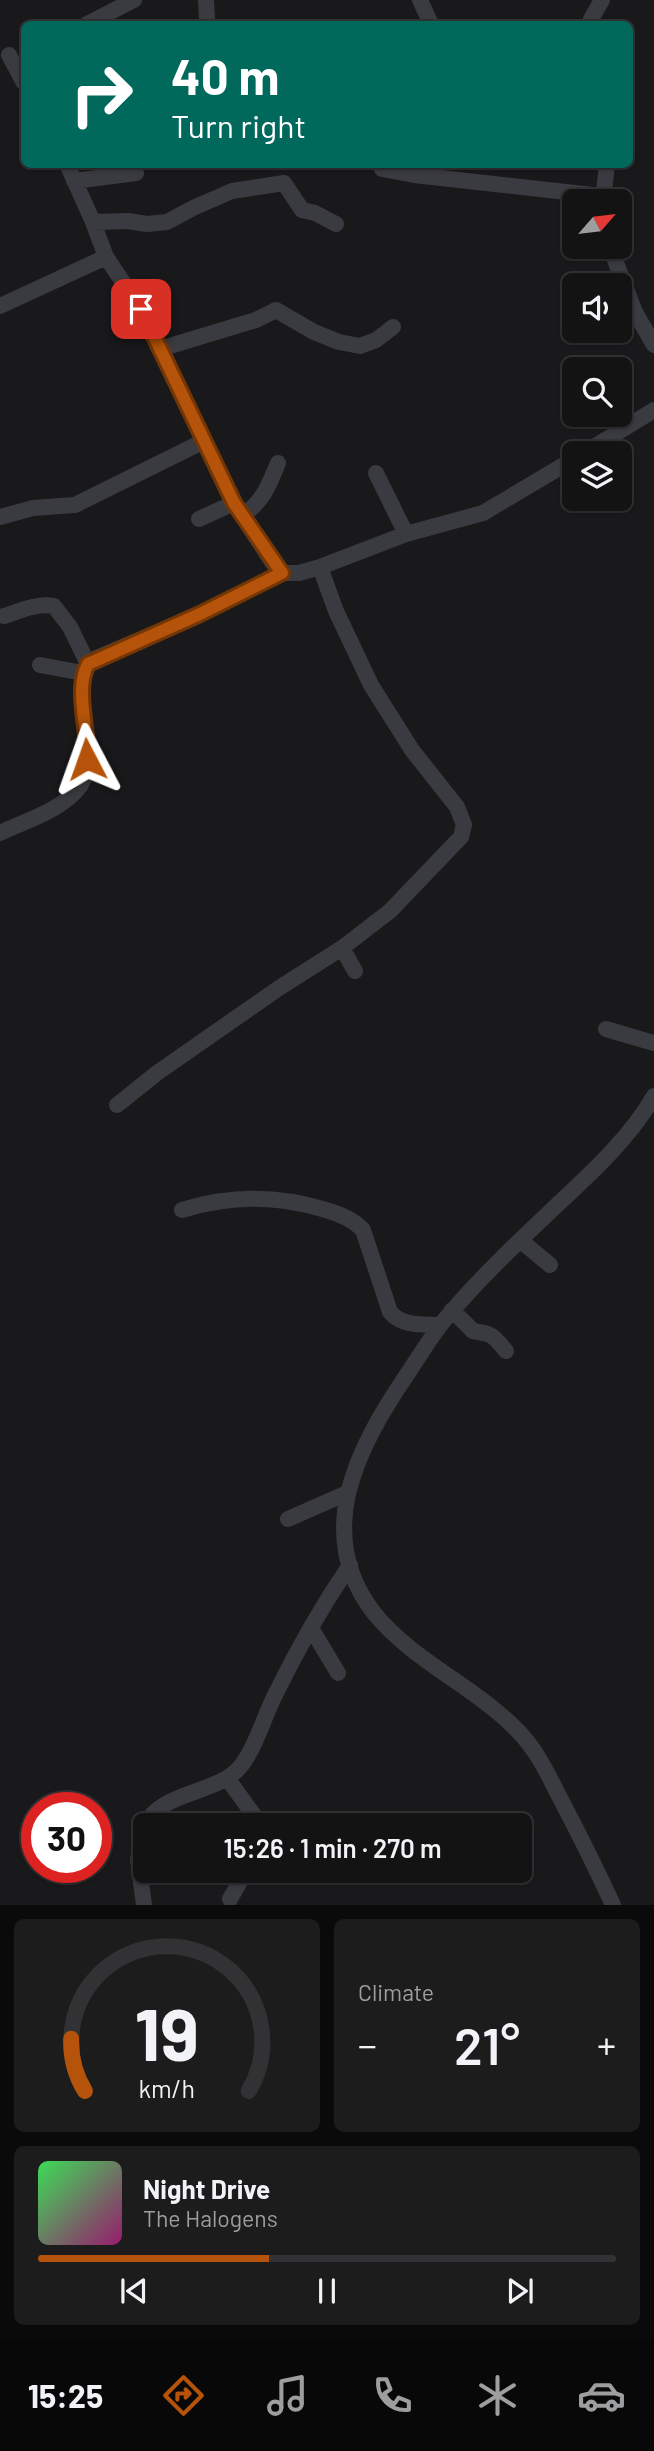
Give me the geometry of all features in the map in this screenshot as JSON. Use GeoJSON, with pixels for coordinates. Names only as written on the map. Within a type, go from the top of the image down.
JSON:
{"type":"FeatureCollection","features":[{"type":"Feature","properties":{"kind":"street"},"geometry":{"type":"LineString","coordinates":[[93,21],[134,0]]}},
{"type":"Feature","properties":{"kind":"street"},"geometry":{"type":"LineString","coordinates":[[206,0],[207,19]]}},
{"type":"Feature","properties":{"kind":"street"},"geometry":{"type":"LineString","coordinates":[[420,0],[430,21]]}},
{"type":"Feature","properties":{"kind":"street"},"geometry":{"type":"LineString","coordinates":[[591,21],[602,0]]}},
{"type":"Feature","properties":{"kind":"street"},"geometry":{"type":"LineString","coordinates":[[11,54],[21,76]]}},
{"type":"Feature","properties":{"kind":"street"},"geometry":{"type":"LineString","coordinates":[[69,168],[106,257],[141,309],[238,510],[282,573]]}},
{"type":"Feature","properties":{"kind":"street"},"geometry":{"type":"LineString","coordinates":[[604,189],[607,168]]}},
{"type":"Feature","properties":{"kind":"street"},"geometry":{"type":"LineString","coordinates":[[382,169],[562,194]]}},
{"type":"Feature","properties":{"kind":"street"},"geometry":{"type":"LineString","coordinates":[[74,181],[136,173]]}},
{"type":"Feature","properties":{"kind":"street"},"geometry":{"type":"LineString","coordinates":[[93,222],[167,222],[232,191],[284,183],[302,210],[315,213],[336,224]]}},
{"type":"Feature","properties":{"kind":"street"},"geometry":{"type":"LineString","coordinates":[[0,306],[106,257]]}},
{"type":"Feature","properties":{"kind":"street"},"geometry":{"type":"LineString","coordinates":[[615,259],[635,313],[654,345]]}},
{"type":"Feature","properties":{"kind":"street"},"geometry":{"type":"LineString","coordinates":[[160,349],[256,320],[276,310],[339,342],[360,346],[376,340],[393,327]]}},
{"type":"Feature","properties":{"kind":"street"},"geometry":{"type":"LineString","coordinates":[[604,441],[654,410]]}},
{"type":"Feature","properties":{"kind":"street"},"geometry":{"type":"LineString","coordinates":[[0,517],[33,508],[75,505],[204,440]]}},
{"type":"Feature","properties":{"kind":"street"},"geometry":{"type":"LineString","coordinates":[[199,519],[257,505],[267,490],[278,463]]}},
{"type":"Feature","properties":{"kind":"street"},"geometry":{"type":"LineString","coordinates":[[40,665],[85,668],[282,573],[299,573],[320,567],[406,534],[482,513],[562,466]]}},
{"type":"Feature","properties":{"kind":"street"},"geometry":{"type":"LineString","coordinates":[[376,473],[406,534]]}},
{"type":"Feature","properties":{"kind":"street"},"geometry":{"type":"LineString","coordinates":[[117,1105],[156,1073],[342,948],[390,911],[461,837],[464,825],[457,807],[412,750],[371,685],[336,611],[320,567]]}},
{"type":"Feature","properties":{"kind":"street"},"geometry":{"type":"LineString","coordinates":[[0,833],[60,804],[77,791],[85,778],[88,743],[83,714],[85,668],[70,627],[54,606],[44,604],[4,616]]}},
{"type":"Feature","properties":{"kind":"street"},"geometry":{"type":"LineString","coordinates":[[342,948],[355,971]]}},
{"type":"Feature","properties":{"kind":"street"},"geometry":{"type":"LineString","coordinates":[[606,1029],[654,1043]]}},
{"type":"Feature","properties":{"kind":"street"},"geometry":{"type":"LineString","coordinates":[[613,1905],[535,1750],[516,1728],[402,1641],[374,1613],[356,1582],[350,1564],[344,1510],[361,1455],[380,1415],[440,1325],[520,1240],[595,1169],[644,1113],[654,1096]]}},
{"type":"Feature","properties":{"kind":"street"},"geometry":{"type":"LineString","coordinates":[[182,1210],[211,1201],[270,1198],[305,1203],[341,1215],[357,1223],[363,1230],[390,1312],[396,1319],[406,1324],[440,1325]]}},
{"type":"Feature","properties":{"kind":"street"},"geometry":{"type":"LineString","coordinates":[[520,1240],[550,1265]]}},
{"type":"Feature","properties":{"kind":"street"},"geometry":{"type":"LineString","coordinates":[[452,1310],[473,1331],[493,1335],[506,1351]]}},
{"type":"Feature","properties":{"kind":"street"},"geometry":{"type":"LineString","coordinates":[[288,1519],[348,1493]]}},
{"type":"Feature","properties":{"kind":"street"},"geometry":{"type":"LineString","coordinates":[[155,1813],[165,1805],[227,1778],[238,1770],[275,1693],[350,1564]]}},
{"type":"Feature","properties":{"kind":"street"},"geometry":{"type":"LineString","coordinates":[[311,1628],[338,1673]]}},
{"type":"Feature","properties":{"kind":"street"},"geometry":{"type":"LineString","coordinates":[[227,1778],[252,1813]]}},
{"type":"Feature","properties":{"kind":"street"},"geometry":{"type":"LineString","coordinates":[[141,1883],[144,1905]]}},
{"type":"Feature","properties":{"kind":"street"},"geometry":{"type":"LineString","coordinates":[[230,1899],[239,1883]]}},
{"type":"Feature","properties":{"kind":"route"},"geometry":{"type":"LineString","coordinates":[[87,759],[83,673],[88,664],[96,658],[200,614],[282,573],[234,503],[141,309]]}}]}
